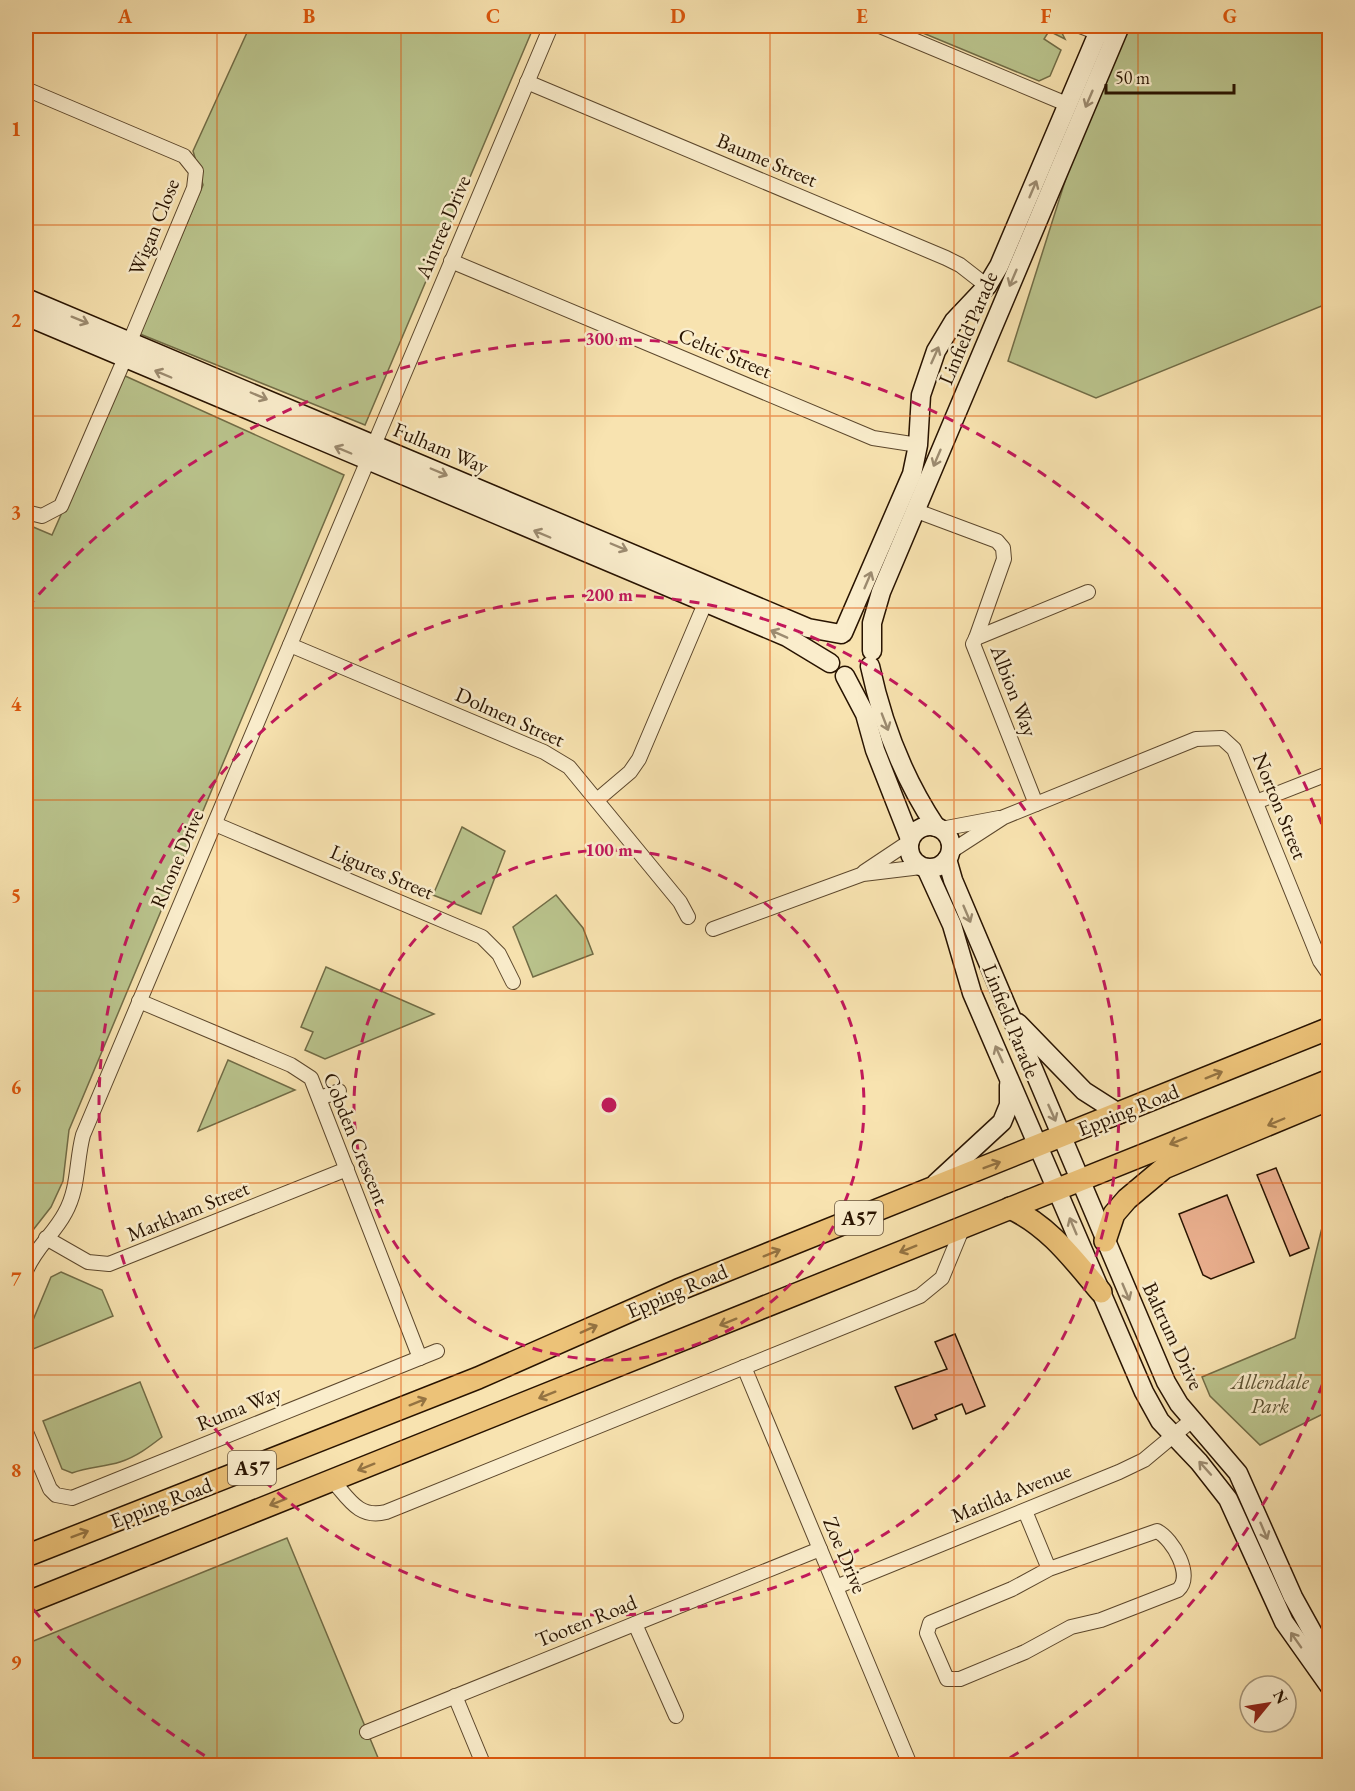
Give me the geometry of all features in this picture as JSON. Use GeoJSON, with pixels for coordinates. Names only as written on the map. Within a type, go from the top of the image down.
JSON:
{"type":"FeatureCollection","features":[{"type":"Feature","properties":{"kind":"main road","name":"Epping Road"},"geometry":{"type":"LineString","coordinates":[[26,1556],[478,1378],[678,1290],[1329,1028]]}},
{"type":"Feature","properties":{"kind":"main road","name":"Epping Road"},"geometry":{"type":"LineString","coordinates":[[26,1603],[1329,1080]]}},
{"type":"Feature","properties":{"kind":"main road"},"geometry":{"type":"LineString","coordinates":[[1105,1240],[1114,1214],[1164,1168],[1329,1099]]}},
{"type":"Feature","properties":{"kind":"main road"},"geometry":{"type":"LineString","coordinates":[[1010,1208],[1032,1219],[1071,1257],[1101,1292]]}},
{"type":"Feature","properties":{"kind":"street","name":"Aintree Drive"},"geometry":{"type":"LineString","coordinates":[[371,452],[551,26]]}},
{"type":"Feature","properties":{"kind":"street"},"geometry":{"type":"LineString","coordinates":[[880,26],[1069,105]]}},
{"type":"Feature","properties":{"kind":"street"},"geometry":{"type":"LineString","coordinates":[[1080,26],[1109,31]]}},
{"type":"Feature","properties":{"kind":"street","name":"Linfield Parade"},"geometry":{"type":"LineString","coordinates":[[842,633],[910,479],[918,445],[921,395],[936,351],[954,321],[987,286],[1001,261],[1069,105],[1109,31]]}},
{"type":"Feature","properties":{"kind":"street","name":"Linfield Parade"},"geometry":{"type":"LineString","coordinates":[[939,828],[917,798],[884,720],[871,658],[874,610],[1109,31]]}},
{"type":"Feature","properties":{"kind":"street","name":"Baume Street"},"geometry":{"type":"LineString","coordinates":[[527,82],[946,258],[960,265],[987,286]]}},
{"type":"Feature","properties":{"kind":"street","name":"Wigan Close"},"geometry":{"type":"LineString","coordinates":[[26,89],[184,156],[196,171],[194,188],[128,350]]}},
{"type":"Feature","properties":{"kind":"street","name":"Celtic Street"},"geometry":{"type":"LineString","coordinates":[[452,261],[873,438],[918,445]]}},
{"type":"Feature","properties":{"kind":"street","name":"Fulham Way"},"geometry":{"type":"LineString","coordinates":[[26,298],[128,350],[709,595],[808,628],[842,633]]}},
{"type":"Feature","properties":{"kind":"street","name":"Fulham Way"},"geometry":{"type":"LineString","coordinates":[[26,316],[128,350]]}},
{"type":"Feature","properties":{"kind":"street"},"geometry":{"type":"LineString","coordinates":[[26,512],[42,516],[62,506],[128,350]]}},
{"type":"Feature","properties":{"kind":"street","name":"Rhone Drive"},"geometry":{"type":"LineString","coordinates":[[26,1271],[46,1238],[65,1214],[70,1202],[83,1135],[371,452]]}},
{"type":"Feature","properties":{"kind":"street"},"geometry":{"type":"LineString","coordinates":[[914,510],[997,541],[1004,548],[1004,559],[976,638]]}},
{"type":"Feature","properties":{"kind":"street","name":"Albion Way"},"geometry":{"type":"LineString","coordinates":[[1036,804],[973,644],[976,638],[1088,592]]}},
{"type":"Feature","properties":{"kind":"street"},"geometry":{"type":"LineString","coordinates":[[597,800],[630,772],[639,759],[709,595]]}},
{"type":"Feature","properties":{"kind":"street","name":"Fulham Way"},"geometry":{"type":"LineString","coordinates":[[709,595],[830,663]]}},
{"type":"Feature","properties":{"kind":"street"},"geometry":{"type":"LineString","coordinates":[[851,632],[865,638],[871,658],[859,675],[839,674],[830,663],[831,643],[842,633],[851,632]]}},
{"type":"Feature","properties":{"kind":"street","name":"Dolmen Street"},"geometry":{"type":"LineString","coordinates":[[290,645],[544,752],[569,767],[680,902],[688,917]]}},
{"type":"Feature","properties":{"kind":"street"},"geometry":{"type":"LineString","coordinates":[[845,676],[865,714],[875,750],[909,841],[910,857],[923,868]]}},
{"type":"Feature","properties":{"kind":"street","name":"Norton Street"},"geometry":{"type":"LineString","coordinates":[[939,828],[1004,817],[1208,736],[1222,738],[1230,743],[1320,961],[1329,975]]}},
{"type":"Feature","properties":{"kind":"street"},"geometry":{"type":"LineString","coordinates":[[1256,802],[1329,773]]}},
{"type":"Feature","properties":{"kind":"street","name":"Norton Street"},"geometry":{"type":"LineString","coordinates":[[949,856],[1004,817]]}},
{"type":"Feature","properties":{"kind":"street","name":"Ligures Street"},"geometry":{"type":"LineString","coordinates":[[214,824],[482,937],[500,954],[513,982]]}},
{"type":"Feature","properties":{"kind":"street"},"geometry":{"type":"LineString","coordinates":[[713,929],[863,874],[938,867],[949,856],[950,839],[939,828],[923,826],[909,841],[863,874]]}},
{"type":"Feature","properties":{"kind":"street","name":"Linfield Parade"},"geometry":{"type":"LineString","coordinates":[[949,856],[955,885],[1062,1137]]}},
{"type":"Feature","properties":{"kind":"street","name":"Linfield Parade"},"geometry":{"type":"LineString","coordinates":[[923,868],[951,925],[972,993],[1057,1190]]}},
{"type":"Feature","properties":{"kind":"street","name":"Cobden Crescent"},"geometry":{"type":"LineString","coordinates":[[140,1001],[303,1071],[311,1078],[420,1358]]}},
{"type":"Feature","properties":{"kind":"street"},"geometry":{"type":"LineString","coordinates":[[1010,1016],[1084,1091],[1119,1113]]}},
{"type":"Feature","properties":{"kind":"street"},"geometry":{"type":"LineString","coordinates":[[928,1191],[1002,1122],[1009,1105],[1009,1078]]}},
{"type":"Feature","properties":{"kind":"street"},"geometry":{"type":"LineString","coordinates":[[320,1098],[339,1091]]}},
{"type":"Feature","properties":{"kind":"street","name":"Baltrum Drive"},"geometry":{"type":"LineString","coordinates":[[1062,1137],[1166,1382],[1192,1420],[1238,1473],[1293,1597],[1319,1644],[1329,1669]]}},
{"type":"Feature","properties":{"kind":"street","name":"Markham Street"},"geometry":{"type":"LineString","coordinates":[[46,1238],[88,1262],[109,1264],[347,1169]]}},
{"type":"Feature","properties":{"kind":"street"},"geometry":{"type":"LineString","coordinates":[[1057,1190],[1144,1392],[1160,1421],[1199,1462],[1228,1498],[1284,1623],[1329,1688]]}},
{"type":"Feature","properties":{"kind":"street"},"geometry":{"type":"LineString","coordinates":[[333,1481],[361,1510],[368,1514],[386,1512],[928,1292],[946,1271],[963,1227]]}},
{"type":"Feature","properties":{"kind":"street","name":"Ruma Way"},"geometry":{"type":"LineString","coordinates":[[26,1432],[45,1480],[56,1496],[65,1498],[76,1496],[436,1351]]}},
{"type":"Feature","properties":{"kind":"street","name":"Zoe Drive"},"geometry":{"type":"LineString","coordinates":[[744,1367],[908,1760]]}},
{"type":"Feature","properties":{"kind":"street","name":"Matilda Avenue"},"geometry":{"type":"LineString","coordinates":[[836,1587],[1134,1465],[1192,1420]]}},
{"type":"Feature","properties":{"kind":"street"},"geometry":{"type":"LineString","coordinates":[[1024,1510],[1049,1569]]}},
{"type":"Feature","properties":{"kind":"street"},"geometry":{"type":"LineString","coordinates":[[1157,1532],[1171,1542],[1185,1578],[1178,1590],[1101,1620],[1071,1627],[1025,1652],[960,1678],[947,1679],[927,1634],[930,1623],[1012,1589],[1049,1569],[1157,1532]]}},
{"type":"Feature","properties":{"kind":"street","name":"Tooten Road"},"geometry":{"type":"LineString","coordinates":[[367,1732],[820,1549]]}},
{"type":"Feature","properties":{"kind":"street"},"geometry":{"type":"LineString","coordinates":[[635,1624],[676,1716]]}},
{"type":"Feature","properties":{"kind":"street"},"geometry":{"type":"LineString","coordinates":[[455,1696],[484,1766]]}},
{"type":"Feature","properties":{"kind":"green space"},"geometry":{"type":"Polygon","coordinates":[[[250,26],[534,26],[365,425],[140,334],[203,185],[193,151],[250,26]]]}},
{"type":"Feature","properties":{"kind":"green space"},"geometry":{"type":"Polygon","coordinates":[[[906,26],[1053,26],[1060,29],[1065,39],[1049,31],[1044,39],[1061,50],[1050,76],[1039,81],[906,26]]]}},
{"type":"Feature","properties":{"kind":"green space"},"geometry":{"type":"Polygon","coordinates":[[[1128,26],[1329,26],[1329,303],[1096,398],[1008,361],[1100,71],[1128,26]]]}},
{"type":"Feature","properties":{"kind":"green space"},"geometry":{"type":"Polygon","coordinates":[[[123,375],[344,475],[69,1130],[63,1181],[51,1207],[26,1239],[26,524],[52,535],[123,375]]]}},
{"type":"Feature","properties":{"kind":"green space"},"geometry":{"type":"Polygon","coordinates":[[[462,827],[505,851],[481,914],[433,895],[462,827]]]}},
{"type":"Feature","properties":{"kind":"green space"},"geometry":{"type":"Polygon","coordinates":[[[556,895],[583,928],[593,954],[533,977],[513,927],[556,895]]]}},
{"type":"Feature","properties":{"kind":"green space"},"geometry":{"type":"Polygon","coordinates":[[[326,967],[434,1014],[325,1059],[305,1050],[313,1032],[301,1027],[326,967]]]}},
{"type":"Feature","properties":{"kind":"green space"},"geometry":{"type":"Polygon","coordinates":[[[228,1060],[295,1090],[198,1131],[228,1060]]]}},
{"type":"Feature","properties":{"kind":"green space","name":"Allendale Park"},"geometry":{"type":"Polygon","coordinates":[[[1329,1199],[1329,1411],[1260,1445],[1210,1396],[1202,1377],[1295,1338],[1329,1199]]]}},
{"type":"Feature","properties":{"kind":"green space"},"geometry":{"type":"Polygon","coordinates":[[[61,1272],[102,1290],[113,1316],[26,1352],[26,1337],[51,1277],[61,1272]]]}},
{"type":"Feature","properties":{"kind":"green space"},"geometry":{"type":"Polygon","coordinates":[[[140,1382],[162,1437],[137,1455],[120,1462],[72,1473],[62,1469],[43,1421],[140,1382]]]}},
{"type":"Feature","properties":{"kind":"green space"},"geometry":{"type":"Polygon","coordinates":[[[287,1538],[381,1765],[26,1766],[26,1644],[287,1538]]]}},
{"type":"Feature","properties":{"kind":"building"},"geometry":{"type":"Polygon","coordinates":[[[1276,1168],[1309,1248],[1290,1256],[1257,1175],[1276,1168]]]}},
{"type":"Feature","properties":{"kind":"building"},"geometry":{"type":"Polygon","coordinates":[[[1227,1195],[1254,1262],[1211,1279],[1203,1275],[1179,1214],[1227,1195]]]}},
{"type":"Feature","properties":{"kind":"building"},"geometry":{"type":"Polygon","coordinates":[[[955,1334],[985,1406],[966,1414],[962,1404],[935,1415],[937,1419],[913,1429],[895,1387],[947,1369],[935,1342],[955,1334]]]}}]}
